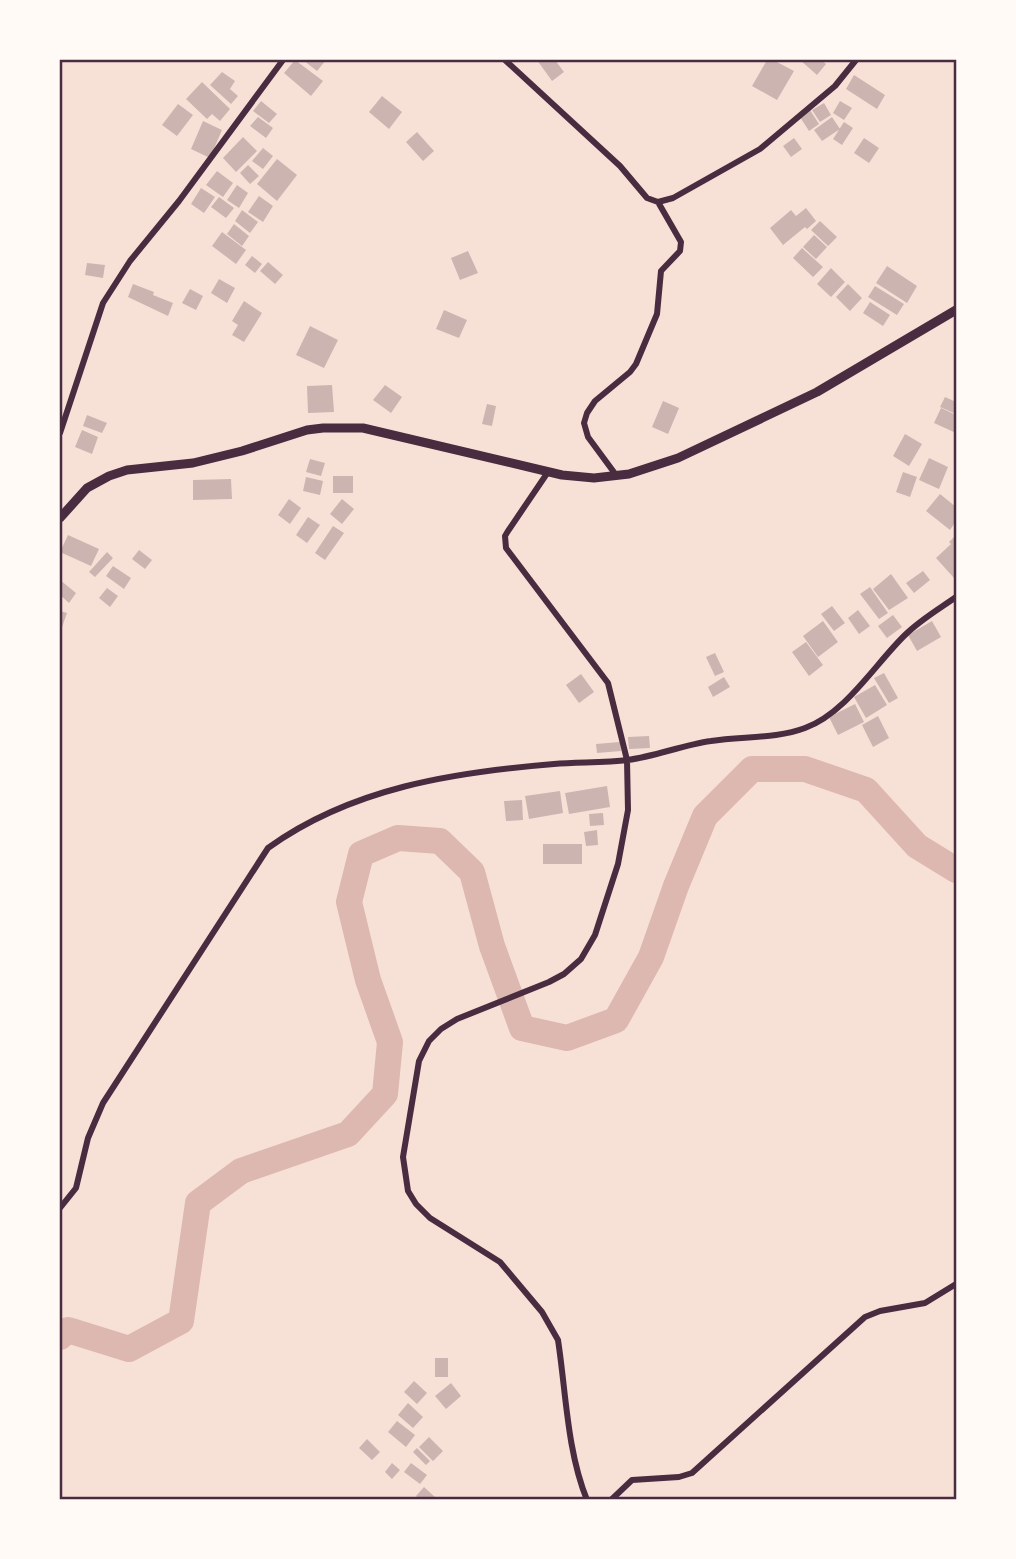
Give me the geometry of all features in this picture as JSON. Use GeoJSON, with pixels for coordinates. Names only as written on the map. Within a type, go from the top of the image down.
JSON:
{"type":"FeatureCollection","features":[{"type":"Feature","properties":{"kind":"main road"},"geometry":{"type":"LineString","coordinates":[[60,518],[87,488],[118,473],[139,468],[193,463],[315,429],[363,428],[548,472],[593,478],[629,474],[678,458],[750,426],[817,392],[957,310]]}},
{"type":"Feature","properties":{"kind":"street"},"geometry":{"type":"LineString","coordinates":[[60,432],[103,303],[130,261],[179,201],[283,60]]}},
{"type":"Feature","properties":{"kind":"street"},"geometry":{"type":"LineString","coordinates":[[505,60],[620,166],[647,198],[658,202],[673,198],[760,149],[835,86],[856,60]]}},
{"type":"Feature","properties":{"kind":"street"},"geometry":{"type":"LineString","coordinates":[[617,475],[588,437],[584,423],[595,401],[636,364],[657,314],[660,271],[680,251],[681,242],[658,202]]}},
{"type":"Feature","properties":{"kind":"street"},"geometry":{"type":"LineString","coordinates":[[548,472],[505,536],[506,548],[608,682],[627,760],[628,797],[618,864],[595,935],[581,959],[565,974],[457,1019],[441,1029],[423,1050],[403,1157],[408,1191],[416,1204],[430,1218],[500,1262],[550,1325],[558,1340],[574,1457],[578,1478],[587,1500]]}},
{"type":"Feature","properties":{"kind":"street"},"geometry":{"type":"LineString","coordinates":[[60,1209],[76,1188],[88,1138],[103,1103],[268,848],[293,829],[376,794],[474,772],[627,760],[709,741],[789,733],[821,721],[849,697],[907,633],[957,597]]}},
{"type":"Feature","properties":{"kind":"street"},"geometry":{"type":"LineString","coordinates":[[611,1500],[632,1480],[679,1477],[692,1473],[866,1317],[880,1311],[925,1303],[957,1284]]}},
{"type":"Feature","properties":{"kind":"building"},"geometry":{"type":"Polygon","coordinates":[[[295,60],[323,81],[311,96],[284,73],[295,60]]]}},
{"type":"Feature","properties":{"kind":"building"},"geometry":{"type":"Polygon","coordinates":[[[303,60],[326,60],[317,71],[303,60]]]}},
{"type":"Feature","properties":{"kind":"building"},"geometry":{"type":"Polygon","coordinates":[[[537,60],[555,60],[564,72],[552,81],[537,60]]]}},
{"type":"Feature","properties":{"kind":"building"},"geometry":{"type":"Polygon","coordinates":[[[767,60],[773,60],[794,71],[777,100],[752,86],[767,60]]]}},
{"type":"Feature","properties":{"kind":"building"},"geometry":{"type":"Polygon","coordinates":[[[800,60],[821,60],[826,64],[817,75],[800,60]]]}},
{"type":"Feature","properties":{"kind":"building"},"geometry":{"type":"Polygon","coordinates":[[[222,72],[235,81],[230,89],[238,96],[231,104],[210,85],[222,72]]]}},
{"type":"Feature","properties":{"kind":"building"},"geometry":{"type":"Polygon","coordinates":[[[854,75],[885,95],[877,109],[846,89],[854,75]]]}},
{"type":"Feature","properties":{"kind":"building"},"geometry":{"type":"Polygon","coordinates":[[[202,82],[230,109],[220,121],[212,114],[207,119],[186,99],[202,82]]]}},
{"type":"Feature","properties":{"kind":"building"},"geometry":{"type":"Polygon","coordinates":[[[382,96],[402,112],[389,129],[369,112],[382,96]]]}},
{"type":"Feature","properties":{"kind":"building"},"geometry":{"type":"Polygon","coordinates":[[[261,101],[277,114],[269,123],[253,111],[261,101]]]}},
{"type":"Feature","properties":{"kind":"building"},"geometry":{"type":"Polygon","coordinates":[[[840,101],[852,108],[844,120],[833,113],[840,101]]]}},
{"type":"Feature","properties":{"kind":"building"},"geometry":{"type":"Polygon","coordinates":[[[824,103],[831,115],[820,122],[812,110],[824,103]]]}},
{"type":"Feature","properties":{"kind":"building"},"geometry":{"type":"Polygon","coordinates":[[[178,104],[193,115],[177,136],[162,125],[178,104]]]}},
{"type":"Feature","properties":{"kind":"building"},"geometry":{"type":"Polygon","coordinates":[[[810,110],[819,124],[809,131],[800,117],[810,110]]]}},
{"type":"Feature","properties":{"kind":"building"},"geometry":{"type":"Polygon","coordinates":[[[258,117],[273,128],[266,138],[250,126],[258,117]]]}},
{"type":"Feature","properties":{"kind":"building"},"geometry":{"type":"Polygon","coordinates":[[[832,117],[840,129],[822,141],[814,130],[832,117]]]}},
{"type":"Feature","properties":{"kind":"building"},"geometry":{"type":"Polygon","coordinates":[[[203,121],[222,130],[210,158],[191,149],[203,121]]]}},
{"type":"Feature","properties":{"kind":"building"},"geometry":{"type":"Polygon","coordinates":[[[844,122],[853,128],[842,145],[833,139],[844,122]]]}},
{"type":"Feature","properties":{"kind":"building"},"geometry":{"type":"Polygon","coordinates":[[[417,132],[434,151],[423,161],[406,142],[417,132]]]}},
{"type":"Feature","properties":{"kind":"building"},"geometry":{"type":"Polygon","coordinates":[[[243,137],[257,151],[236,172],[223,158],[243,137]]]}},
{"type":"Feature","properties":{"kind":"building"},"geometry":{"type":"Polygon","coordinates":[[[794,138],[802,149],[791,157],[783,146],[794,138]]]}},
{"type":"Feature","properties":{"kind":"building"},"geometry":{"type":"Polygon","coordinates":[[[864,138],[879,148],[869,163],[854,153],[864,138]]]}},
{"type":"Feature","properties":{"kind":"building"},"geometry":{"type":"Polygon","coordinates":[[[263,148],[273,156],[263,169],[252,161],[263,148]]]}},
{"type":"Feature","properties":{"kind":"building"},"geometry":{"type":"Polygon","coordinates":[[[277,159],[297,175],[277,201],[257,184],[277,159]]]}},
{"type":"Feature","properties":{"kind":"building"},"geometry":{"type":"Polygon","coordinates":[[[248,165],[259,176],[250,184],[240,173],[248,165]]]}},
{"type":"Feature","properties":{"kind":"building"},"geometry":{"type":"Polygon","coordinates":[[[217,171],[233,183],[223,197],[206,185],[217,171]]]}},
{"type":"Feature","properties":{"kind":"building"},"geometry":{"type":"Polygon","coordinates":[[[237,185],[248,193],[239,208],[227,200],[237,185]]]}},
{"type":"Feature","properties":{"kind":"building"},"geometry":{"type":"Polygon","coordinates":[[[201,188],[215,197],[204,213],[191,204],[201,188]]]}},
{"type":"Feature","properties":{"kind":"building"},"geometry":{"type":"Polygon","coordinates":[[[259,196],[273,206],[263,222],[248,212],[259,196]]]}},
{"type":"Feature","properties":{"kind":"building"},"geometry":{"type":"Polygon","coordinates":[[[219,197],[234,208],[226,218],[211,207],[219,197]]]}},
{"type":"Feature","properties":{"kind":"building"},"geometry":{"type":"Polygon","coordinates":[[[806,208],[816,221],[783,245],[770,228],[791,210],[796,216],[806,208]]]}},
{"type":"Feature","properties":{"kind":"building"},"geometry":{"type":"Polygon","coordinates":[[[242,210],[258,222],[250,233],[235,221],[242,210]]]}},
{"type":"Feature","properties":{"kind":"building"},"geometry":{"type":"Polygon","coordinates":[[[820,221],[837,237],[828,246],[811,230],[820,221]]]}},
{"type":"Feature","properties":{"kind":"building"},"geometry":{"type":"Polygon","coordinates":[[[234,224],[249,236],[242,246],[227,234],[234,224]]]}},
{"type":"Feature","properties":{"kind":"building"},"geometry":{"type":"Polygon","coordinates":[[[222,232],[246,250],[236,264],[212,246],[222,232]]]}},
{"type":"Feature","properties":{"kind":"building"},"geometry":{"type":"Polygon","coordinates":[[[814,235],[827,247],[816,259],[803,247],[814,235]]]}},
{"type":"Feature","properties":{"kind":"building"},"geometry":{"type":"Polygon","coordinates":[[[802,248],[823,267],[813,277],[793,258],[802,248]]]}},
{"type":"Feature","properties":{"kind":"building"},"geometry":{"type":"Polygon","coordinates":[[[468,251],[478,273],[460,280],[451,258],[468,251]]]}},
{"type":"Feature","properties":{"kind":"building"},"geometry":{"type":"Polygon","coordinates":[[[252,256],[262,264],[255,273],[245,265],[252,256]]]}},
{"type":"Feature","properties":{"kind":"building"},"geometry":{"type":"Polygon","coordinates":[[[268,262],[283,275],[275,284],[260,271],[268,262]]]}},
{"type":"Feature","properties":{"kind":"building"},"geometry":{"type":"Polygon","coordinates":[[[87,263],[105,265],[103,278],[85,275],[87,263]]]}},
{"type":"Feature","properties":{"kind":"building"},"geometry":{"type":"Polygon","coordinates":[[[887,266],[917,286],[907,303],[876,283],[887,266]]]}},
{"type":"Feature","properties":{"kind":"building"},"geometry":{"type":"Polygon","coordinates":[[[831,268],[845,282],[831,297],[817,284],[831,268]]]}},
{"type":"Feature","properties":{"kind":"building"},"geometry":{"type":"Polygon","coordinates":[[[219,279],[235,288],[227,303],[211,293],[219,279]]]}},
{"type":"Feature","properties":{"kind":"building"},"geometry":{"type":"Polygon","coordinates":[[[133,284],[173,303],[168,316],[128,297],[133,284]]]}},
{"type":"Feature","properties":{"kind":"building"},"geometry":{"type":"Polygon","coordinates":[[[848,284],[862,298],[850,311],[836,297],[848,284]]]}},
{"type":"Feature","properties":{"kind":"building"},"geometry":{"type":"Polygon","coordinates":[[[875,286],[904,304],[897,315],[868,297],[875,286]]]}},
{"type":"Feature","properties":{"kind":"building"},"geometry":{"type":"Polygon","coordinates":[[[190,289],[203,296],[196,310],[182,303],[190,289]]]}},
{"type":"Feature","properties":{"kind":"building"},"geometry":{"type":"Polygon","coordinates":[[[244,301],[262,313],[244,342],[232,335],[238,325],[232,321],[244,301]]]}},
{"type":"Feature","properties":{"kind":"building"},"geometry":{"type":"Polygon","coordinates":[[[870,302],[890,315],[883,326],[863,313],[870,302]]]}},
{"type":"Feature","properties":{"kind":"building"},"geometry":{"type":"Polygon","coordinates":[[[444,310],[467,320],[459,338],[436,329],[444,310]]]}},
{"type":"Feature","properties":{"kind":"building"},"geometry":{"type":"Polygon","coordinates":[[[310,326],[338,340],[324,368],[296,355],[310,326]]]}},
{"type":"Feature","properties":{"kind":"building"},"geometry":{"type":"Polygon","coordinates":[[[332,385],[334,412],[308,413],[307,386],[332,385]]]}},
{"type":"Feature","properties":{"kind":"building"},"geometry":{"type":"Polygon","coordinates":[[[385,385],[402,397],[391,413],[373,400],[385,385]]]}},
{"type":"Feature","properties":{"kind":"building"},"geometry":{"type":"Polygon","coordinates":[[[945,397],[956,402],[956,414],[940,407],[945,397]]]}},
{"type":"Feature","properties":{"kind":"building"},"geometry":{"type":"Polygon","coordinates":[[[663,401],[679,408],[668,434],[652,427],[663,401]]]}},
{"type":"Feature","properties":{"kind":"building"},"geometry":{"type":"Polygon","coordinates":[[[487,404],[496,406],[492,426],[482,424],[487,404]]]}},
{"type":"Feature","properties":{"kind":"building"},"geometry":{"type":"Polygon","coordinates":[[[941,408],[956,415],[956,433],[934,423],[941,408]]]}},
{"type":"Feature","properties":{"kind":"building"},"geometry":{"type":"Polygon","coordinates":[[[87,415],[107,423],[102,433],[83,426],[87,415]]]}},
{"type":"Feature","properties":{"kind":"building"},"geometry":{"type":"Polygon","coordinates":[[[82,430],[98,437],[92,454],[75,447],[82,430]]]}},
{"type":"Feature","properties":{"kind":"building"},"geometry":{"type":"Polygon","coordinates":[[[905,434],[922,444],[909,466],[893,456],[905,434]]]}},
{"type":"Feature","properties":{"kind":"building"},"geometry":{"type":"Polygon","coordinates":[[[929,458],[948,467],[939,489],[919,480],[929,458]]]}},
{"type":"Feature","properties":{"kind":"building"},"geometry":{"type":"Polygon","coordinates":[[[310,459],[325,463],[321,476],[306,472],[310,459]]]}},
{"type":"Feature","properties":{"kind":"building"},"geometry":{"type":"Polygon","coordinates":[[[903,472],[917,477],[910,497],[896,492],[903,472]]]}},
{"type":"Feature","properties":{"kind":"building"},"geometry":{"type":"Polygon","coordinates":[[[333,476],[353,476],[353,493],[333,493],[333,476]]]}},
{"type":"Feature","properties":{"kind":"building"},"geometry":{"type":"Polygon","coordinates":[[[306,477],[323,481],[320,495],[303,491],[306,477]]]}},
{"type":"Feature","properties":{"kind":"building"},"geometry":{"type":"Polygon","coordinates":[[[231,479],[232,499],[193,500],[193,480],[231,479]]]}},
{"type":"Feature","properties":{"kind":"building"},"geometry":{"type":"Polygon","coordinates":[[[940,494],[956,507],[956,521],[950,530],[926,511],[940,494]]]}},
{"type":"Feature","properties":{"kind":"building"},"geometry":{"type":"Polygon","coordinates":[[[289,499],[301,508],[290,524],[278,515],[289,499]]]}},
{"type":"Feature","properties":{"kind":"building"},"geometry":{"type":"Polygon","coordinates":[[[342,499],[354,509],[342,524],[330,514],[342,499]]]}},
{"type":"Feature","properties":{"kind":"building"},"geometry":{"type":"Polygon","coordinates":[[[308,517],[320,525],[307,543],[296,535],[308,517]]]}},
{"type":"Feature","properties":{"kind":"building"},"geometry":{"type":"Polygon","coordinates":[[[333,526],[344,533],[325,560],[315,553],[333,526]]]}},
{"type":"Feature","properties":{"kind":"building"},"geometry":{"type":"Polygon","coordinates":[[[68,535],[99,549],[91,566],[60,552],[68,535]]]}},
{"type":"Feature","properties":{"kind":"building"},"geometry":{"type":"Polygon","coordinates":[[[956,535],[954,578],[936,558],[951,544],[949,542],[956,535]]]}},
{"type":"Feature","properties":{"kind":"building"},"geometry":{"type":"Polygon","coordinates":[[[139,550],[152,560],[145,569],[132,559],[139,550]]]}},
{"type":"Feature","properties":{"kind":"building"},"geometry":{"type":"Polygon","coordinates":[[[107,552],[113,558],[95,577],[89,572],[107,552]]]}},
{"type":"Feature","properties":{"kind":"building"},"geometry":{"type":"Polygon","coordinates":[[[113,566],[131,578],[124,589],[106,576],[113,566]]]}},
{"type":"Feature","properties":{"kind":"building"},"geometry":{"type":"Polygon","coordinates":[[[923,571],[930,580],[914,593],[906,583],[923,571]]]}},
{"type":"Feature","properties":{"kind":"building"},"geometry":{"type":"Polygon","coordinates":[[[891,574],[908,598],[889,610],[873,589],[891,574]]]}},
{"type":"Feature","properties":{"kind":"building"},"geometry":{"type":"Polygon","coordinates":[[[60,580],[76,593],[69,603],[60,595],[60,580]]]}},
{"type":"Feature","properties":{"kind":"building"},"geometry":{"type":"Polygon","coordinates":[[[870,587],[888,613],[879,619],[860,594],[870,587]]]}},
{"type":"Feature","properties":{"kind":"building"},"geometry":{"type":"Polygon","coordinates":[[[107,588],[118,596],[110,607],[99,598],[107,588]]]}},
{"type":"Feature","properties":{"kind":"building"},"geometry":{"type":"Polygon","coordinates":[[[832,606],[845,623],[834,631],[821,614],[832,606]]]}},
{"type":"Feature","properties":{"kind":"building"},"geometry":{"type":"Polygon","coordinates":[[[858,610],[870,626],[859,634],[848,618],[858,610]]]}},
{"type":"Feature","properties":{"kind":"building"},"geometry":{"type":"Polygon","coordinates":[[[60,611],[67,613],[60,633],[60,611]]]}},
{"type":"Feature","properties":{"kind":"building"},"geometry":{"type":"Polygon","coordinates":[[[893,615],[902,627],[887,638],[878,626],[893,615]]]}},
{"type":"Feature","properties":{"kind":"building"},"geometry":{"type":"Polygon","coordinates":[[[823,621],[838,642],[818,657],[803,636],[823,621]]]}},
{"type":"Feature","properties":{"kind":"building"},"geometry":{"type":"Polygon","coordinates":[[[932,621],[941,637],[917,651],[908,635],[932,621]]]}},
{"type":"Feature","properties":{"kind":"building"},"geometry":{"type":"Polygon","coordinates":[[[806,642],[823,665],[809,676],[792,652],[806,642]]]}},
{"type":"Feature","properties":{"kind":"building"},"geometry":{"type":"Polygon","coordinates":[[[715,653],[724,672],[715,676],[706,657],[715,653]]]}},
{"type":"Feature","properties":{"kind":"building"},"geometry":{"type":"Polygon","coordinates":[[[884,673],[898,698],[889,703],[874,678],[884,673]]]}},
{"type":"Feature","properties":{"kind":"building"},"geometry":{"type":"Polygon","coordinates":[[[581,674],[594,692],[579,703],[566,685],[581,674]]]}},
{"type":"Feature","properties":{"kind":"building"},"geometry":{"type":"Polygon","coordinates":[[[724,677],[730,687],[713,697],[708,687],[724,677]]]}},
{"type":"Feature","properties":{"kind":"building"},"geometry":{"type":"Polygon","coordinates":[[[875,685],[887,705],[866,718],[854,697],[875,685]]]}},
{"type":"Feature","properties":{"kind":"building"},"geometry":{"type":"Polygon","coordinates":[[[855,704],[864,722],[838,735],[829,717],[855,704]]]}},
{"type":"Feature","properties":{"kind":"building"},"geometry":{"type":"Polygon","coordinates":[[[878,716],[889,738],[873,747],[862,725],[878,716]]]}},
{"type":"Feature","properties":{"kind":"building"},"geometry":{"type":"Polygon","coordinates":[[[649,736],[650,748],[629,749],[628,737],[649,736]]]}},
{"type":"Feature","properties":{"kind":"building"},"geometry":{"type":"Polygon","coordinates":[[[620,742],[621,751],[597,753],[596,744],[620,742]]]}},
{"type":"Feature","properties":{"kind":"building"},"geometry":{"type":"Polygon","coordinates":[[[607,786],[610,807],[569,814],[565,793],[607,786]]]}},
{"type":"Feature","properties":{"kind":"building"},"geometry":{"type":"Polygon","coordinates":[[[560,791],[563,813],[529,819],[525,796],[560,791]]]}},
{"type":"Feature","properties":{"kind":"building"},"geometry":{"type":"Polygon","coordinates":[[[522,800],[523,820],[506,821],[504,801],[522,800]]]}},
{"type":"Feature","properties":{"kind":"building"},"geometry":{"type":"Polygon","coordinates":[[[603,813],[604,825],[590,826],[589,814],[603,813]]]}},
{"type":"Feature","properties":{"kind":"building"},"geometry":{"type":"Polygon","coordinates":[[[597,830],[598,845],[586,846],[584,832],[597,830]]]}},
{"type":"Feature","properties":{"kind":"building"},"geometry":{"type":"Polygon","coordinates":[[[543,844],[582,844],[582,864],[543,864],[543,844]]]}},
{"type":"Feature","properties":{"kind":"building"},"geometry":{"type":"Polygon","coordinates":[[[435,1358],[448,1358],[448,1377],[435,1377],[435,1358]]]}},
{"type":"Feature","properties":{"kind":"building"},"geometry":{"type":"Polygon","coordinates":[[[414,1381],[427,1393],[417,1404],[404,1392],[414,1381]]]}},
{"type":"Feature","properties":{"kind":"building"},"geometry":{"type":"Polygon","coordinates":[[[451,1383],[461,1396],[446,1409],[435,1396],[451,1383]]]}},
{"type":"Feature","properties":{"kind":"building"},"geometry":{"type":"Polygon","coordinates":[[[408,1403],[423,1417],[413,1428],[398,1415],[408,1403]]]}},
{"type":"Feature","properties":{"kind":"building"},"geometry":{"type":"Polygon","coordinates":[[[397,1421],[415,1435],[406,1447],[388,1432],[397,1421]]]}},
{"type":"Feature","properties":{"kind":"building"},"geometry":{"type":"Polygon","coordinates":[[[429,1437],[443,1451],[433,1461],[419,1447],[429,1437]]]}},
{"type":"Feature","properties":{"kind":"building"},"geometry":{"type":"Polygon","coordinates":[[[367,1439],[380,1452],[372,1460],[359,1448],[367,1439]]]}},
{"type":"Feature","properties":{"kind":"building"},"geometry":{"type":"Polygon","coordinates":[[[417,1448],[430,1461],[426,1465],[413,1452],[417,1448]]]}},
{"type":"Feature","properties":{"kind":"building"},"geometry":{"type":"Polygon","coordinates":[[[392,1463],[400,1470],[392,1479],[385,1472],[392,1463]]]}},
{"type":"Feature","properties":{"kind":"building"},"geometry":{"type":"Polygon","coordinates":[[[411,1463],[427,1475],[420,1484],[404,1472],[411,1463]]]}},
{"type":"Feature","properties":{"kind":"building"},"geometry":{"type":"Polygon","coordinates":[[[424,1487],[435,1500],[420,1500],[416,1496],[424,1487]]]}},
{"type":"Feature","properties":{"kind":"waterway"},"geometry":{"type":"LineString","coordinates":[[60,1337],[68,1330],[129,1349],[181,1321],[198,1203],[241,1171],[348,1134],[385,1094],[390,1042],[368,980],[349,902],[361,854],[398,838],[440,841],[472,872],[492,946],[522,1028],[567,1038],[616,1020],[651,957],[705,816],[752,769],[805,769],[866,790],[917,846],[956,870]]}}]}
